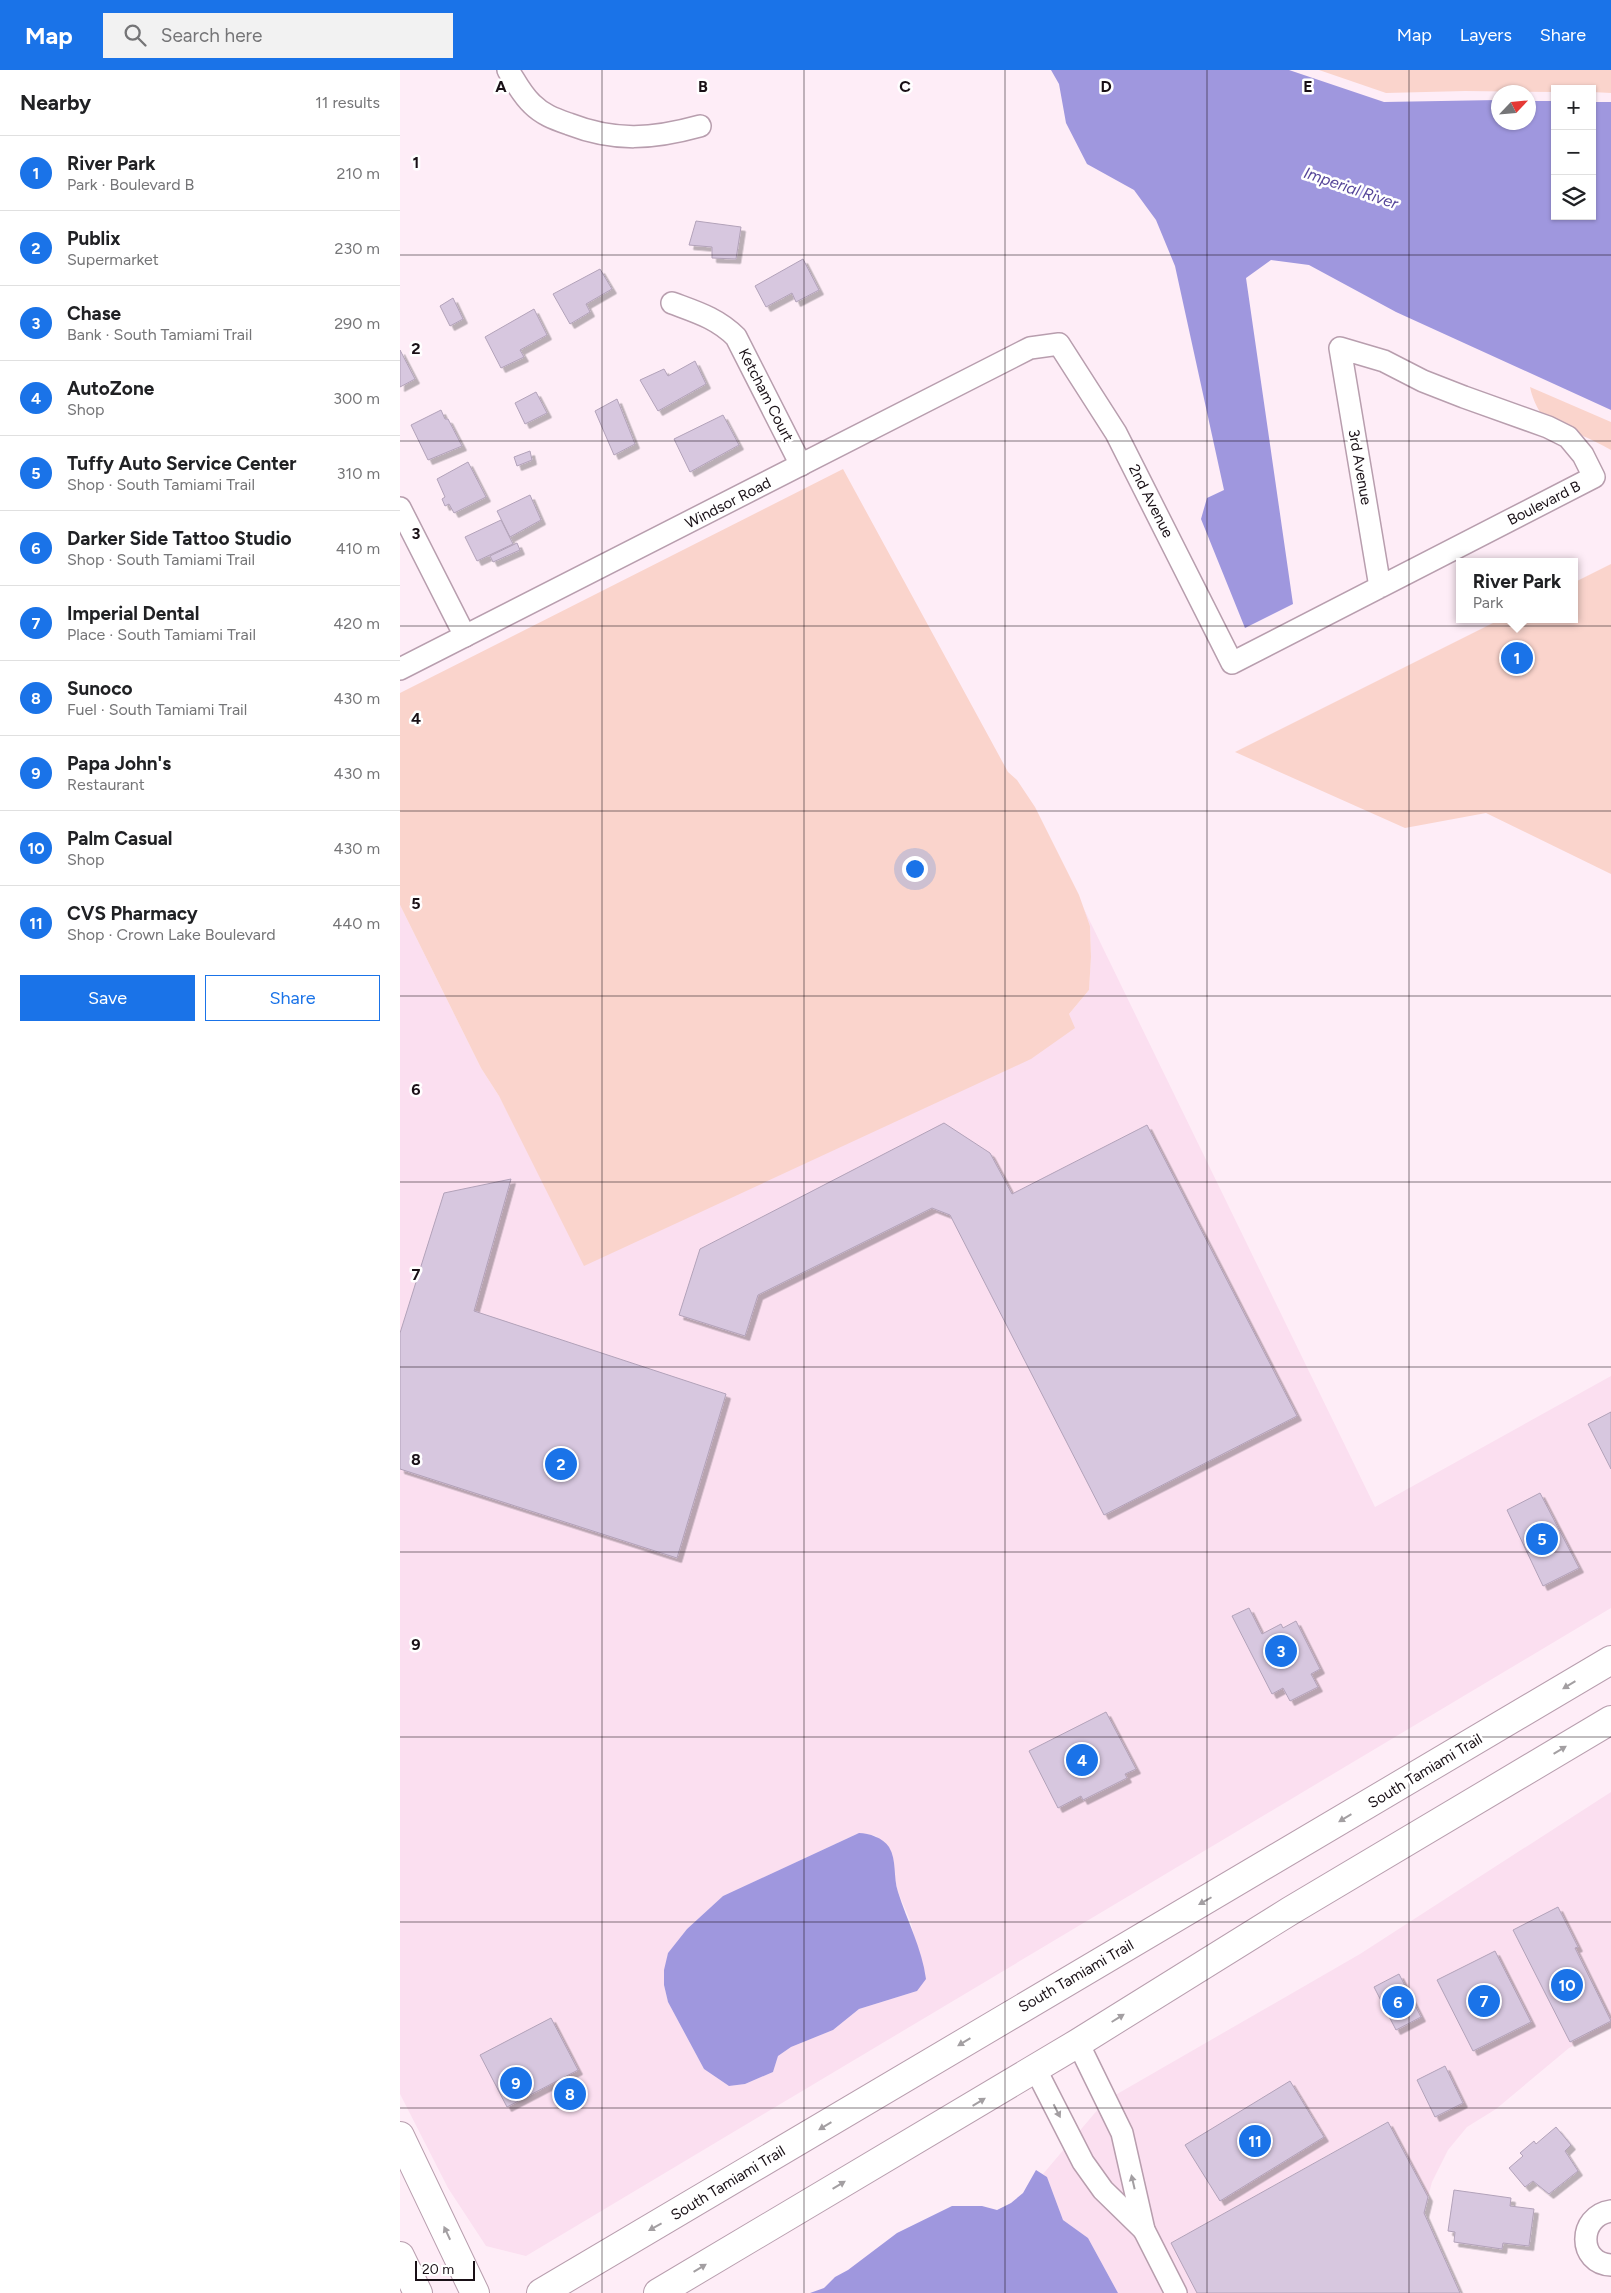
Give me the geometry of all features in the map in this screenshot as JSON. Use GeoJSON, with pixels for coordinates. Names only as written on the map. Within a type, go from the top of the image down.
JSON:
{"type":"FeatureCollection","features":[{"type":"Feature","properties":{"kind":"main road","name":"South Tamiami Trail"},"geometry":{"type":"LineString","coordinates":[[542,2293],[1611,1660]]}},
{"type":"Feature","properties":{"kind":"main road"},"geometry":{"type":"LineString","coordinates":[[658,2293],[1078,2043],[1290,1911],[1611,1720]]}},
{"type":"Feature","properties":{"kind":"main road"},"geometry":{"type":"LineString","coordinates":[[400,2136],[476,2293]]}},
{"type":"Feature","properties":{"kind":"main road"},"geometry":{"type":"LineString","coordinates":[[400,2256],[418,2293]]}},
{"type":"Feature","properties":{"kind":"street"},"geometry":{"type":"LineString","coordinates":[[508,70],[531,104],[548,117],[592,133],[638,137],[667,135],[700,126]]}},
{"type":"Feature","properties":{"kind":"street","name":"Ketcham Court"},"geometry":{"type":"LineString","coordinates":[[672,303],[707,315],[726,327],[736,337],[801,465]]}},
{"type":"Feature","properties":{"kind":"street","name":"Windsor Road"},"geometry":{"type":"LineString","coordinates":[[400,670],[1030,348],[1058,344]]}},
{"type":"Feature","properties":{"kind":"street","name":"2nd Avenue"},"geometry":{"type":"LineString","coordinates":[[1058,344],[1116,433],[1232,663]]}},
{"type":"Feature","properties":{"kind":"street","name":"Boulevard B"},"geometry":{"type":"LineString","coordinates":[[1232,663],[1594,477],[1583,455],[1568,437],[1555,430],[1528,418],[1431,384],[1384,361],[1340,348]]}},
{"type":"Feature","properties":{"kind":"street","name":"3rd Avenue"},"geometry":{"type":"LineString","coordinates":[[1340,348],[1380,587]]}},
{"type":"Feature","properties":{"kind":"street"},"geometry":{"type":"LineString","coordinates":[[400,508],[465,636]]}},
{"type":"Feature","properties":{"kind":"street"},"geometry":{"type":"LineString","coordinates":[[1078,2043],[1122,2133],[1144,2230],[1176,2293]]}},
{"type":"Feature","properties":{"kind":"street"},"geometry":{"type":"LineString","coordinates":[[1035,2068],[1083,2162],[1104,2190],[1144,2230]]}},
{"type":"Feature","properties":{"kind":"street"},"geometry":{"type":"LineString","coordinates":[[1611,2211],[1596,2216],[1589,2224],[1585,2238],[1592,2256],[1598,2262],[1611,2265]]}},
{"type":"Feature","properties":{"kind":"shaded area"},"geometry":{"type":"Polygon","coordinates":[[[1319,70],[1611,70],[1611,93],[1596,92],[1596,85],[1551,85],[1551,92],[1536,92],[1536,85],[1491,85],[1491,91],[1386,93],[1319,70]]]}},
{"type":"Feature","properties":{"kind":"shaded area"},"geometry":{"type":"Polygon","coordinates":[[[1530,387],[1611,422],[1611,450],[1581,435],[1549,425],[1537,407],[1530,387]]]}},
{"type":"Feature","properties":{"kind":"shaded area"},"geometry":{"type":"Polygon","coordinates":[[[843,469],[1008,772],[1017,780],[1035,807],[1079,895],[1090,926],[1089,990],[1069,1014],[1075,1028],[1031,1059],[584,1266],[499,1096],[481,1068],[400,905],[400,693],[843,469]]]}},
{"type":"Feature","properties":{"kind":"shaded area"},"geometry":{"type":"Polygon","coordinates":[[[1611,564],[1611,874],[1486,813],[1405,828],[1235,752],[1493,623],[1578,623],[1578,580],[1611,564]]]}},
{"type":"Feature","properties":{"kind":"shaded area"},"geometry":{"type":"Polygon","coordinates":[[[400,905],[481,1068],[499,1096],[517,1130],[1069,1014],[1089,990],[1090,926],[1083,907],[1375,1507],[1611,1376],[1611,1608],[526,2256],[486,2246],[448,2188],[400,2094],[400,905]],[[859,1833],[723,1896],[687,1929],[668,1953],[664,1985],[668,2002],[704,2069],[729,2086],[745,2084],[773,2072],[778,2056],[791,2047],[833,2030],[859,2009],[917,1991],[914,1935],[898,1892],[893,1860],[876,1836],[859,1833]]]}},
{"type":"Feature","properties":{"kind":"shaded area"},"geometry":{"type":"Polygon","coordinates":[[[1611,1792],[1611,2028],[1569,2048],[1496,2109],[1467,2127],[1448,2150],[1432,2182],[1428,2197],[1387,2122],[1171,2243],[1197,2293],[1118,2293],[1088,2238],[1063,2220],[1047,2177],[1043,2174],[1105,2101],[1360,1954],[1611,1792]]]}},
{"type":"Feature","properties":{"kind":"water","name":"Imperial River"},"geometry":{"type":"Polygon","coordinates":[[[1051,70],[1289,70],[1384,102],[1491,100],[1491,130],[1536,130],[1536,101],[1551,101],[1551,220],[1596,220],[1596,102],[1611,102],[1611,410],[1396,312],[1309,265],[1271,260],[1246,278],[1293,604],[1245,628],[1201,519],[1207,498],[1224,490],[1175,266],[1156,220],[1134,190],[1087,164],[1066,123],[1059,84],[1051,70]]]}},
{"type":"Feature","properties":{"kind":"water"},"geometry":{"type":"Polygon","coordinates":[[[859,1833],[880,1839],[889,1847],[894,1863],[898,1892],[918,1945],[926,1979],[917,1991],[859,2009],[833,2030],[791,2047],[778,2056],[773,2072],[745,2084],[729,2086],[704,2069],[668,2002],[664,1985],[664,1970],[668,1953],[687,1929],[723,1896],[859,1833]]]}},
{"type":"Feature","properties":{"kind":"water"},"geometry":{"type":"Polygon","coordinates":[[[1036,2170],[1047,2177],[1063,2220],[1088,2238],[1118,2293],[810,2293],[824,2288],[835,2277],[848,2270],[897,2233],[952,2206],[982,2206],[997,2210],[1011,2203],[1023,2193],[1036,2170]]]}},
{"type":"Feature","properties":{"kind":"building"},"geometry":{"type":"Polygon","coordinates":[[[696,221],[741,227],[736,259],[712,258],[712,247],[689,245],[696,221]]]}},
{"type":"Feature","properties":{"kind":"building"},"geometry":{"type":"Polygon","coordinates":[[[803,259],[819,290],[796,302],[792,293],[766,307],[755,286],[803,259]]]}},
{"type":"Feature","properties":{"kind":"building"},"geometry":{"type":"Polygon","coordinates":[[[600,269],[612,289],[586,304],[590,312],[570,324],[553,294],[600,269]]]}},
{"type":"Feature","properties":{"kind":"building"},"geometry":{"type":"Polygon","coordinates":[[[453,298],[463,319],[450,326],[440,306],[453,298]]]}},
{"type":"Feature","properties":{"kind":"building"},"geometry":{"type":"Polygon","coordinates":[[[534,309],[547,335],[520,350],[524,357],[501,368],[485,337],[534,309]]]}},
{"type":"Feature","properties":{"kind":"building"},"geometry":{"type":"Polygon","coordinates":[[[400,350],[415,379],[400,387],[400,350]]]}},
{"type":"Feature","properties":{"kind":"building"},"geometry":{"type":"Polygon","coordinates":[[[695,361],[706,384],[658,411],[640,380],[664,369],[668,376],[695,361]]]}},
{"type":"Feature","properties":{"kind":"building"},"geometry":{"type":"Polygon","coordinates":[[[536,392],[547,413],[525,424],[515,403],[536,392]]]}},
{"type":"Feature","properties":{"kind":"building"},"geometry":{"type":"Polygon","coordinates":[[[617,399],[635,444],[614,455],[595,411],[617,399]]]}},
{"type":"Feature","properties":{"kind":"building"},"geometry":{"type":"Polygon","coordinates":[[[441,410],[445,419],[448,419],[462,446],[428,460],[411,425],[441,410]]]}},
{"type":"Feature","properties":{"kind":"building"},"geometry":{"type":"Polygon","coordinates":[[[723,415],[739,445],[690,472],[674,439],[723,415]]]}},
{"type":"Feature","properties":{"kind":"building"},"geometry":{"type":"Polygon","coordinates":[[[530,451],[532,460],[517,466],[514,457],[530,451]]]}},
{"type":"Feature","properties":{"kind":"building"},"geometry":{"type":"Polygon","coordinates":[[[468,462],[486,497],[454,513],[449,504],[445,506],[442,499],[445,497],[437,479],[468,462]]]}},
{"type":"Feature","properties":{"kind":"building"},"geometry":{"type":"Polygon","coordinates":[[[530,495],[541,520],[510,537],[497,511],[530,495]]]}},
{"type":"Feature","properties":{"kind":"building"},"geometry":{"type":"Polygon","coordinates":[[[501,520],[513,544],[477,561],[465,537],[501,520]]]}},
{"type":"Feature","properties":{"kind":"building"},"geometry":{"type":"Polygon","coordinates":[[[517,543],[520,550],[493,562],[490,556],[517,543]]]}},
{"type":"Feature","properties":{"kind":"building"},"geometry":{"type":"Polygon","coordinates":[[[944,1123],[990,1153],[1012,1194],[1147,1125],[1297,1416],[1104,1515],[950,1215],[932,1208],[758,1295],[745,1336],[679,1315],[700,1249],[944,1123]]]}},
{"type":"Feature","properties":{"kind":"building"},"geometry":{"type":"Polygon","coordinates":[[[511,1179],[474,1311],[726,1394],[677,1558],[400,1469],[400,1333],[444,1193],[511,1179]]]}},
{"type":"Feature","properties":{"kind":"building"},"geometry":{"type":"Polygon","coordinates":[[[1611,1412],[1611,1469],[1588,1424],[1611,1412]]]}},
{"type":"Feature","properties":{"kind":"building"},"geometry":{"type":"Polygon","coordinates":[[[1540,1493],[1579,1568],[1543,1586],[1507,1510],[1540,1493]]]}},
{"type":"Feature","properties":{"kind":"building"},"geometry":{"type":"Polygon","coordinates":[[[1249,1608],[1262,1634],[1281,1624],[1283,1628],[1296,1621],[1320,1669],[1311,1674],[1318,1687],[1290,1701],[1283,1688],[1272,1694],[1232,1616],[1249,1608]]]}},
{"type":"Feature","properties":{"kind":"building"},"geometry":{"type":"Polygon","coordinates":[[[1106,1712],[1136,1769],[1125,1774],[1127,1778],[1083,1800],[1081,1796],[1058,1808],[1029,1751],[1106,1712]]]}},
{"type":"Feature","properties":{"kind":"building"},"geometry":{"type":"Polygon","coordinates":[[[1558,1907],[1578,1947],[1575,1948],[1611,2021],[1570,2042],[1513,1930],[1558,1907]]]}},
{"type":"Feature","properties":{"kind":"building"},"geometry":{"type":"Polygon","coordinates":[[[1495,1951],[1531,2022],[1473,2051],[1437,1980],[1495,1951]]]}},
{"type":"Feature","properties":{"kind":"building"},"geometry":{"type":"Polygon","coordinates":[[[1399,1974],[1421,2017],[1396,2030],[1374,1987],[1399,1974]]]}},
{"type":"Feature","properties":{"kind":"building"},"geometry":{"type":"Polygon","coordinates":[[[551,2018],[578,2070],[507,2107],[480,2055],[551,2018]]]}},
{"type":"Feature","properties":{"kind":"building"},"geometry":{"type":"Polygon","coordinates":[[[1445,2066],[1463,2103],[1435,2117],[1417,2080],[1445,2066]]]}},
{"type":"Feature","properties":{"kind":"building"},"geometry":{"type":"Polygon","coordinates":[[[1290,2081],[1324,2137],[1220,2201],[1185,2145],[1290,2081]]]}},
{"type":"Feature","properties":{"kind":"building"},"geometry":{"type":"Polygon","coordinates":[[[1388,2122],[1428,2197],[1424,2213],[1460,2293],[1197,2293],[1171,2243],[1388,2122]]]}},
{"type":"Feature","properties":{"kind":"building"},"geometry":{"type":"Polygon","coordinates":[[[1556,2127],[1571,2145],[1565,2151],[1578,2171],[1549,2194],[1533,2181],[1525,2187],[1509,2168],[1523,2156],[1520,2153],[1534,2141],[1536,2144],[1556,2127]]]}},
{"type":"Feature","properties":{"kind":"building"},"geometry":{"type":"Polygon","coordinates":[[[1454,2190],[1511,2198],[1510,2206],[1534,2209],[1529,2246],[1503,2243],[1502,2249],[1454,2242],[1455,2232],[1448,2231],[1454,2190]]]}},
{"type":"Feature","properties":{"kind":"place","name":"River Park"},"geometry":{"type":"Point","coordinates":[1517,658]}},
{"type":"Feature","properties":{"kind":"place","name":"Publix"},"geometry":{"type":"Point","coordinates":[561,1464]}},
{"type":"Feature","properties":{"kind":"place","name":"Tuffy Auto Service Center"},"geometry":{"type":"Point","coordinates":[1542,1539]}},
{"type":"Feature","properties":{"kind":"place","name":"Chase"},"geometry":{"type":"Point","coordinates":[1281,1651]}},
{"type":"Feature","properties":{"kind":"place","name":"AutoZone"},"geometry":{"type":"Point","coordinates":[1082,1760]}},
{"type":"Feature","properties":{"kind":"place","name":"Palm Casual"},"geometry":{"type":"Point","coordinates":[1567,1985]}},
{"type":"Feature","properties":{"kind":"place","name":"Imperial Dental"},"geometry":{"type":"Point","coordinates":[1484,2001]}},
{"type":"Feature","properties":{"kind":"place","name":"Darker Side Tattoo Studio"},"geometry":{"type":"Point","coordinates":[1398,2002]}},
{"type":"Feature","properties":{"kind":"place","name":"Papa John's"},"geometry":{"type":"Point","coordinates":[516,2083]}},
{"type":"Feature","properties":{"kind":"place","name":"Sunoco"},"geometry":{"type":"Point","coordinates":[570,2094]}},
{"type":"Feature","properties":{"kind":"place","name":"CVS Pharmacy"},"geometry":{"type":"Point","coordinates":[1255,2141]}}]}
